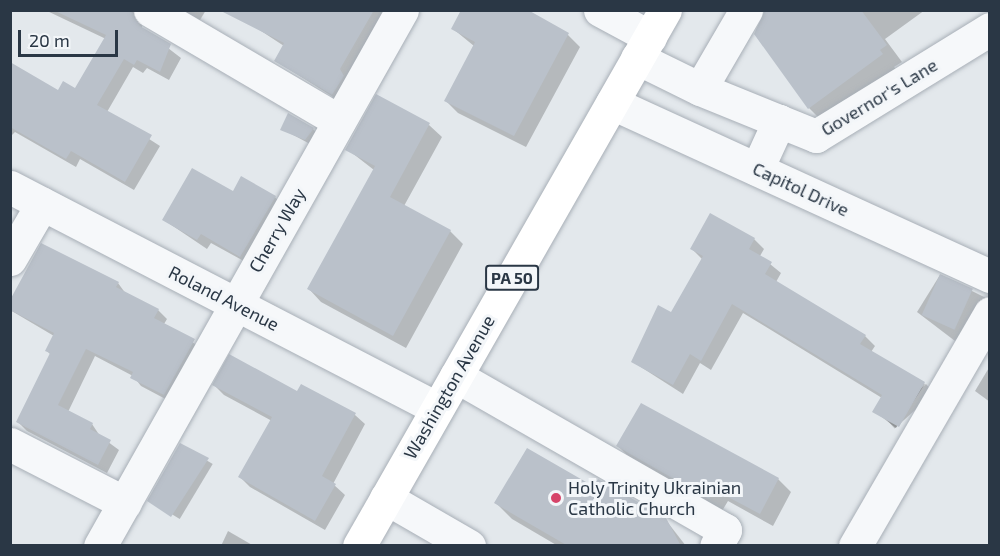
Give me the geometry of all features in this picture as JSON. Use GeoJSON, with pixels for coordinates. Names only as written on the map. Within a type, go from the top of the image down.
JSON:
{"type":"FeatureCollection","features":[{"type":"Feature","properties":{"kind":"main road","name":"Washington Avenue"},"geometry":{"type":"LineString","coordinates":[[359,546],[651,35]]}},
{"type":"Feature","properties":{"kind":"street"},"geometry":{"type":"LineString","coordinates":[[150,10],[339,121]]}},
{"type":"Feature","properties":{"kind":"street","name":"Cherry Way"},"geometry":{"type":"LineString","coordinates":[[100,546],[402,10]]}},
{"type":"Feature","properties":{"kind":"street"},"geometry":{"type":"LineString","coordinates":[[600,10],[651,35],[700,89],[779,121],[757,169]]}},
{"type":"Feature","properties":{"kind":"street"},"geometry":{"type":"LineString","coordinates":[[700,89],[746,10]]}},
{"type":"Feature","properties":{"kind":"street","name":"Governor's Lane"},"geometry":{"type":"LineString","coordinates":[[779,121],[816,136],[990,29]]}},
{"type":"Feature","properties":{"kind":"street","name":"Capitol Drive"},"geometry":{"type":"LineString","coordinates":[[612,103],[990,276]]}},
{"type":"Feature","properties":{"kind":"street","name":"Roland Avenue"},"geometry":{"type":"LineString","coordinates":[[10,187],[437,408]]}},
{"type":"Feature","properties":{"kind":"street"},"geometry":{"type":"LineString","coordinates":[[10,259],[42,204]]}},
{"type":"Feature","properties":{"kind":"street"},"geometry":{"type":"LineString","coordinates":[[855,546],[990,313]]}},
{"type":"Feature","properties":{"kind":"street"},"geometry":{"type":"LineString","coordinates":[[456,376],[725,530],[716,546]]}},
{"type":"Feature","properties":{"kind":"street"},"geometry":{"type":"LineString","coordinates":[[10,444],[125,504]]}},
{"type":"Feature","properties":{"kind":"street"},"geometry":{"type":"LineString","coordinates":[[386,498],[469,546]]}},
{"type":"Feature","properties":{"kind":"building"},"geometry":{"type":"Polygon","coordinates":[[[53,10],[131,10],[140,26],[171,44],[160,72],[137,60],[134,65],[124,59],[97,105],[152,135],[125,182],[71,151],[66,159],[10,127],[10,62],[58,90],[63,81],[75,88],[106,35],[53,10]]]}},
{"type":"Feature","properties":{"kind":"building"},"geometry":{"type":"Polygon","coordinates":[[[219,10],[374,10],[340,69],[344,76],[332,95],[274,61],[284,43],[219,10]]]}},
{"type":"Feature","properties":{"kind":"building"},"geometry":{"type":"Polygon","coordinates":[[[461,10],[528,10],[569,33],[514,136],[444,101],[475,42],[451,29],[461,10]]]}},
{"type":"Feature","properties":{"kind":"building"},"geometry":{"type":"Polygon","coordinates":[[[765,10],[861,10],[887,45],[880,50],[883,54],[808,109],[754,34],[765,10]]]}},
{"type":"Feature","properties":{"kind":"building"},"geometry":{"type":"Polygon","coordinates":[[[376,94],[430,123],[390,197],[451,230],[393,336],[307,289],[375,166],[345,150],[376,94]]]}},
{"type":"Feature","properties":{"kind":"building"},"geometry":{"type":"Polygon","coordinates":[[[288,113],[314,128],[305,140],[280,130],[288,113]]]}},
{"type":"Feature","properties":{"kind":"building"},"geometry":{"type":"Polygon","coordinates":[[[192,168],[233,191],[241,176],[276,196],[240,257],[201,234],[197,240],[162,220],[192,168]]]}},
{"type":"Feature","properties":{"kind":"building"},"geometry":{"type":"Polygon","coordinates":[[[710,213],[755,238],[749,249],[772,262],[765,274],[866,335],[860,344],[925,382],[899,427],[872,412],[882,395],[732,304],[701,361],[690,354],[673,385],[631,362],[658,305],[671,312],[703,256],[690,249],[710,213]]]}},
{"type":"Feature","properties":{"kind":"building"},"geometry":{"type":"Polygon","coordinates":[[[41,243],[119,282],[116,287],[159,309],[154,318],[195,339],[164,395],[130,378],[133,372],[86,349],[58,405],[93,423],[90,429],[111,440],[98,465],[16,422],[50,353],[45,351],[54,333],[10,310],[10,300],[41,243]]]}},
{"type":"Feature","properties":{"kind":"building"},"geometry":{"type":"Polygon","coordinates":[[[940,274],[973,289],[955,330],[922,315],[940,274]]]}},
{"type":"Feature","properties":{"kind":"building"},"geometry":{"type":"Polygon","coordinates":[[[229,354],[297,391],[301,384],[356,413],[322,476],[336,484],[315,521],[238,477],[272,417],[212,385],[229,354]]]}},
{"type":"Feature","properties":{"kind":"building"},"geometry":{"type":"Polygon","coordinates":[[[641,403],[779,478],[760,514],[715,490],[709,499],[616,446],[641,403]]]}},
{"type":"Feature","properties":{"kind":"building"},"geometry":{"type":"Polygon","coordinates":[[[180,443],[209,458],[171,517],[147,501],[180,443]]]}},
{"type":"Feature","properties":{"kind":"building","name":"Holy Trinity Ukrainian Catholic Church"},"geometry":{"type":"Polygon","coordinates":[[[527,448],[593,486],[598,479],[666,518],[681,546],[568,546],[494,503],[527,448]]]}},
{"type":"Feature","properties":{"kind":"place","name":"Holy Trinity Ukrainian Catholic Church"},"geometry":{"type":"Point","coordinates":[556,498]}}]}
